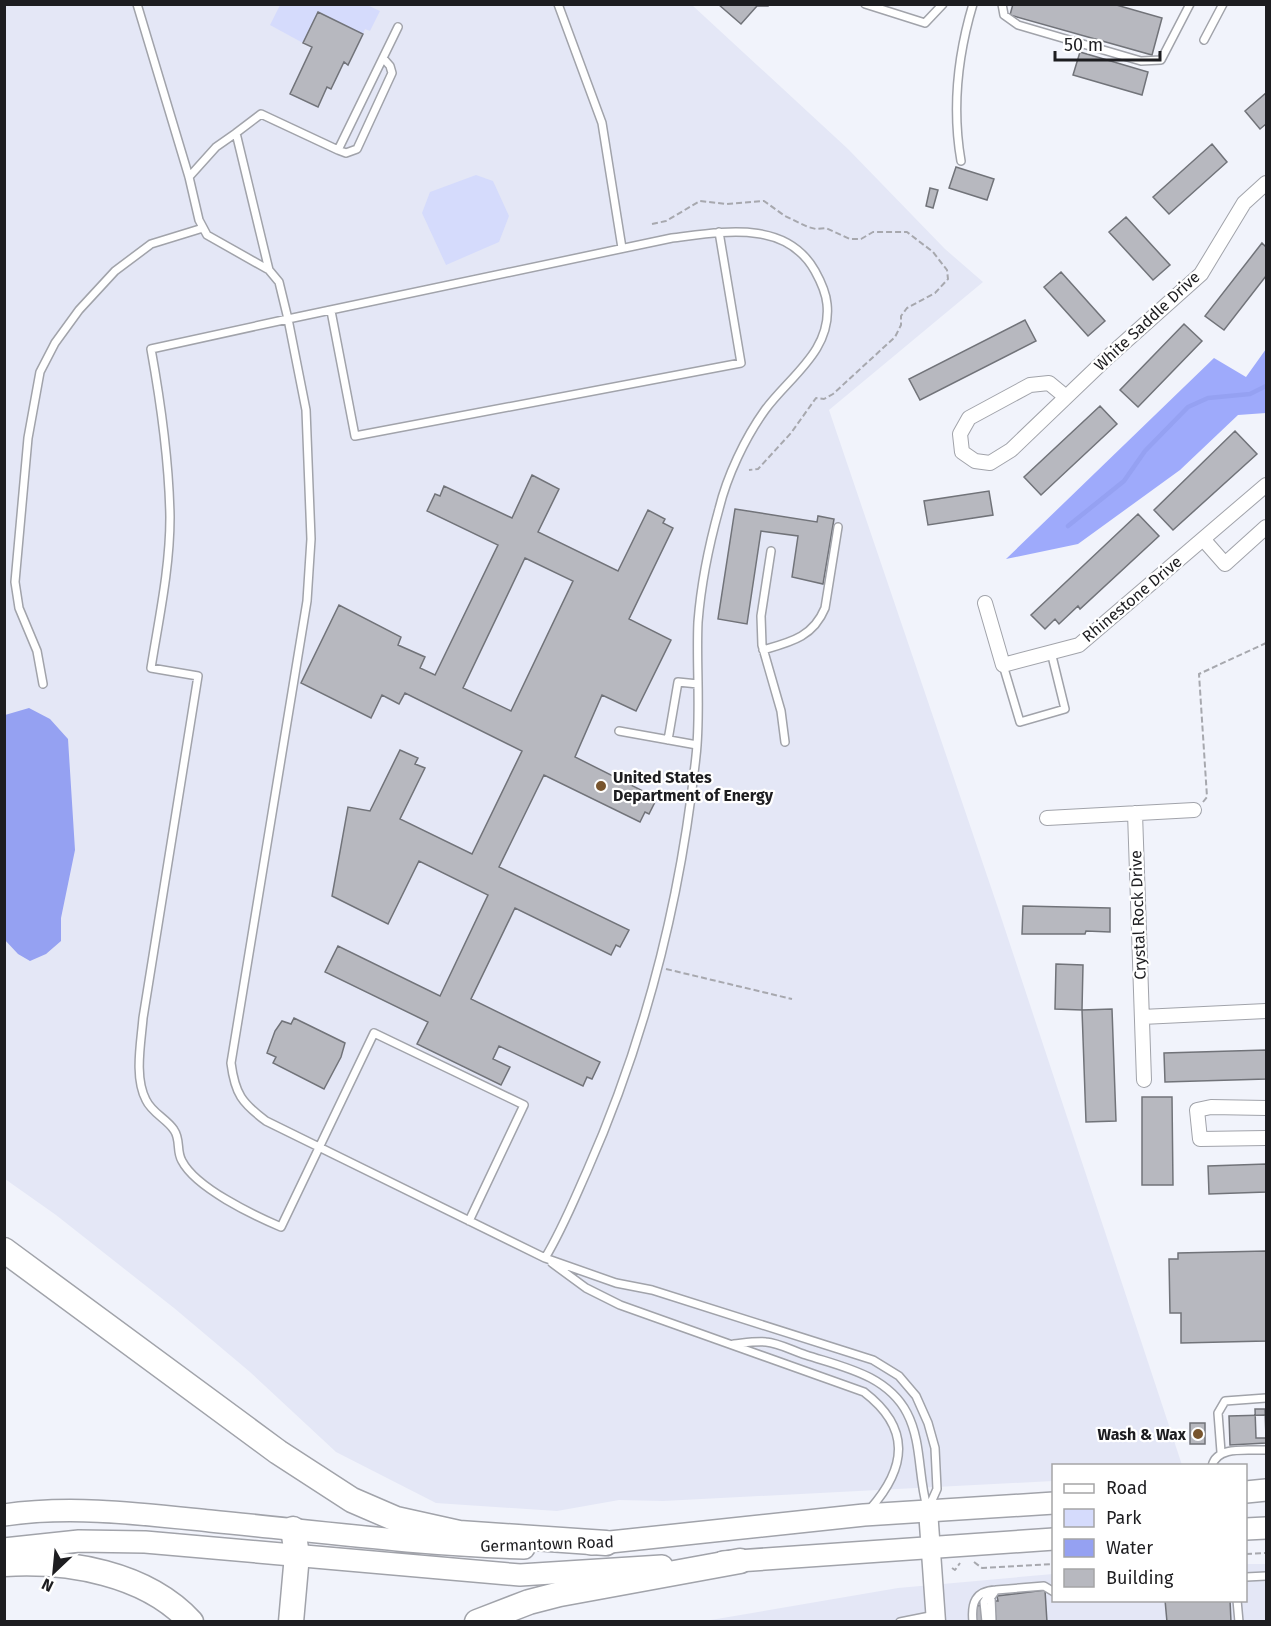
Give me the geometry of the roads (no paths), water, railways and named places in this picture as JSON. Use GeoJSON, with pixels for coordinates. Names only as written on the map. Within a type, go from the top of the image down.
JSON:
{"type":"FeatureCollection","features":[{"type":"Feature","properties":{"kind":"highway"},"geometry":{"type":"LineString","coordinates":[[4,1250],[278,1452],[352,1500],[396,1519],[459,1533],[606,1543]]}},
{"type":"Feature","properties":{"kind":"highway"},"geometry":{"type":"LineString","coordinates":[[291,1622],[297,1555],[293,1529]]}},
{"type":"Feature","properties":{"kind":"highway"},"geometry":{"type":"LineString","coordinates":[[477,1622],[529,1602],[560,1594],[740,1561]]}},
{"type":"Feature","properties":{"kind":"highway"},"geometry":{"type":"LineString","coordinates":[[4,1564],[47,1564],[101,1572],[158,1596],[181,1611],[191,1622]]}},
{"type":"Feature","properties":{"kind":"main road"},"geometry":{"type":"LineString","coordinates":[[1247,1492],[1266,1491]]}},
{"type":"Feature","properties":{"kind":"main road","name":"Germantown Road"},"geometry":{"type":"LineString","coordinates":[[4,1515],[78,1511],[463,1546],[525,1548],[606,1543],[864,1515],[1052,1503]]}},
{"type":"Feature","properties":{"kind":"main road"},"geometry":{"type":"LineString","coordinates":[[1247,1528],[1266,1528]]}},
{"type":"Feature","properties":{"kind":"main road","name":"Germantown Road"},"geometry":{"type":"LineString","coordinates":[[4,1549],[79,1541],[145,1542],[520,1575],[740,1561],[931,1545],[1052,1539]]}},
{"type":"Feature","properties":{"kind":"street","name":"White Saddle Drive"},"geometry":{"type":"LineString","coordinates":[[1066,397],[1049,383],[1030,385],[969,418],[960,434],[962,452],[975,461],[990,463],[1011,450],[1201,274],[1244,203],[1266,183]]}},
{"type":"Feature","properties":{"kind":"street","name":"Rhinestone Drive"},"geometry":{"type":"LineString","coordinates":[[1003,665],[1078,645],[1266,485]]}},
{"type":"Feature","properties":{"kind":"street"},"geometry":{"type":"LineString","coordinates":[[1203,539],[1225,564],[1266,527]]}},
{"type":"Feature","properties":{"kind":"street"},"geometry":{"type":"LineString","coordinates":[[985,603],[1003,665]]}},
{"type":"Feature","properties":{"kind":"street"},"geometry":{"type":"LineString","coordinates":[[1047,818],[1194,810]]}},
{"type":"Feature","properties":{"kind":"street","name":"Crystal Rock Drive"},"geometry":{"type":"LineString","coordinates":[[1135,813],[1144,1080]]}},
{"type":"Feature","properties":{"kind":"street"},"geometry":{"type":"LineString","coordinates":[[1142,1017],[1266,1011]]}},
{"type":"Feature","properties":{"kind":"street"},"geometry":{"type":"LineString","coordinates":[[1266,1108],[1211,1107],[1197,1110],[1200,1139],[1266,1138]]}},
{"type":"Feature","properties":{"kind":"street"},"geometry":{"type":"LineString","coordinates":[[928,1510],[936,1618]]}},
{"type":"Feature","properties":{"kind":"lane"},"geometry":{"type":"LineString","coordinates":[[137,4],[189,177],[199,220],[207,235],[226,248],[270,270]]}},
{"type":"Feature","properties":{"kind":"lane"},"geometry":{"type":"LineString","coordinates":[[558,4],[602,123],[622,248]]}},
{"type":"Feature","properties":{"kind":"lane"},"geometry":{"type":"LineString","coordinates":[[866,4],[925,23],[943,4]]}},
{"type":"Feature","properties":{"kind":"lane"},"geometry":{"type":"LineString","coordinates":[[961,160],[957,115],[960,58],[973,4]]}},
{"type":"Feature","properties":{"kind":"lane"},"geometry":{"type":"LineString","coordinates":[[1002,4],[1004,15],[1018,25],[1141,61],[1155,62],[1161,60],[1190,4]]}},
{"type":"Feature","properties":{"kind":"lane"},"geometry":{"type":"LineString","coordinates":[[1204,40],[1223,4]]}},
{"type":"Feature","properties":{"kind":"lane"},"geometry":{"type":"LineString","coordinates":[[338,150],[398,27]]}},
{"type":"Feature","properties":{"kind":"lane"},"geometry":{"type":"LineString","coordinates":[[189,177],[216,147],[261,114],[346,153],[357,149],[392,73],[390,66],[383,58]]}},
{"type":"Feature","properties":{"kind":"lane"},"geometry":{"type":"LineString","coordinates":[[236,134],[270,270],[279,282],[306,410],[311,540],[307,601],[231,1063],[234,1083],[244,1104],[266,1121],[545,1258],[616,1284],[652,1290],[873,1360],[899,1376],[916,1396],[935,1448],[937,1489],[928,1510]]}},
{"type":"Feature","properties":{"kind":"lane"},"geometry":{"type":"LineString","coordinates":[[43,684],[38,651],[19,608],[15,582],[28,438],[40,372],[55,344],[79,310],[115,271],[151,244],[203,228]]}},
{"type":"Feature","properties":{"kind":"lane"},"geometry":{"type":"LineString","coordinates":[[331,311],[355,436],[741,363],[719,232]]}},
{"type":"Feature","properties":{"kind":"lane"},"geometry":{"type":"LineString","coordinates":[[469,1221],[524,1106],[374,1033],[280,1227],[240,1208],[212,1189],[182,1162],[176,1132],[146,1101],[141,1085],[140,1061],[143,1018],[198,676],[151,668],[167,567],[170,519],[164,431],[151,349],[622,248],[719,232],[762,233],[781,239],[806,254],[820,279],[828,303],[826,330],[817,350],[764,411],[735,464],[719,506],[705,570],[698,620],[697,744],[682,854],[656,966],[616,1105],[558,1237],[545,1258]]}},
{"type":"Feature","properties":{"kind":"lane"},"geometry":{"type":"LineString","coordinates":[[763,650],[803,637],[820,621],[825,608],[838,527]]}},
{"type":"Feature","properties":{"kind":"lane"},"geometry":{"type":"LineString","coordinates":[[771,551],[761,616],[763,650],[781,711],[785,742]]}},
{"type":"Feature","properties":{"kind":"lane"},"geometry":{"type":"LineString","coordinates":[[1003,665],[1020,722],[1065,709],[1051,652]]}},
{"type":"Feature","properties":{"kind":"lane"},"geometry":{"type":"LineString","coordinates":[[668,740],[678,682],[698,684]]}},
{"type":"Feature","properties":{"kind":"lane"},"geometry":{"type":"LineString","coordinates":[[619,731],[697,744]]}},
{"type":"Feature","properties":{"kind":"lane"},"geometry":{"type":"LineString","coordinates":[[545,1258],[602,1297],[864,1392],[891,1417],[898,1437],[896,1467],[886,1490],[864,1515]]}},
{"type":"Feature","properties":{"kind":"lane"},"geometry":{"type":"LineString","coordinates":[[728,1344],[767,1342],[862,1374],[889,1389],[906,1411],[912,1424],[919,1451],[922,1489],[928,1510]]}},
{"type":"Feature","properties":{"kind":"lane"},"geometry":{"type":"LineString","coordinates":[[1221,1452],[1218,1413],[1225,1401],[1266,1398]]}},
{"type":"Feature","properties":{"kind":"lane"},"geometry":{"type":"LineString","coordinates":[[1212,1464],[1214,1458],[1221,1452],[1266,1450]]}},
{"type":"Feature","properties":{"kind":"lane"},"geometry":{"type":"LineString","coordinates":[[1247,1577],[1266,1576]]}},
{"type":"Feature","properties":{"kind":"lane"},"geometry":{"type":"LineString","coordinates":[[973,1622],[971,1608],[975,1598],[988,1590],[1044,1586],[1052,1591]]}},
{"type":"Feature","properties":{"kind":"lane"},"geometry":{"type":"LineString","coordinates":[[986,1622],[984,1602],[989,1594],[996,1590]]}},
{"type":"Feature","properties":{"kind":"lane"},"geometry":{"type":"LineString","coordinates":[[992,1622],[991,1597],[996,1590]]}},
{"type":"Feature","properties":{"kind":"lane"},"geometry":{"type":"LineString","coordinates":[[1237,1602],[1239,1622]]}},
{"type":"Feature","properties":{"kind":"lane"},"geometry":{"type":"LineString","coordinates":[[900,1622],[936,1618]]}},
{"type":"Feature","properties":{"kind":"water"},"geometry":{"type":"Polygon","coordinates":[[[29,708],[50,719],[68,739],[75,850],[61,918],[61,941],[46,954],[30,961],[18,954],[4,939],[5,715],[29,708]]]}},
{"type":"Feature","properties":{"kind":"waterway"},"geometry":{"type":"LineString","coordinates":[[1068,526],[1124,481],[1145,451],[1188,407],[1208,398],[1250,394],[1266,386]]}},
{"type":"Feature","properties":{"kind":"place","name":"United States Department of Energy"},"geometry":{"type":"Point","coordinates":[601,786]}},
{"type":"Feature","properties":{"kind":"place","name":"Wash & Wax"},"geometry":{"type":"Point","coordinates":[1198,1434]}}]}
